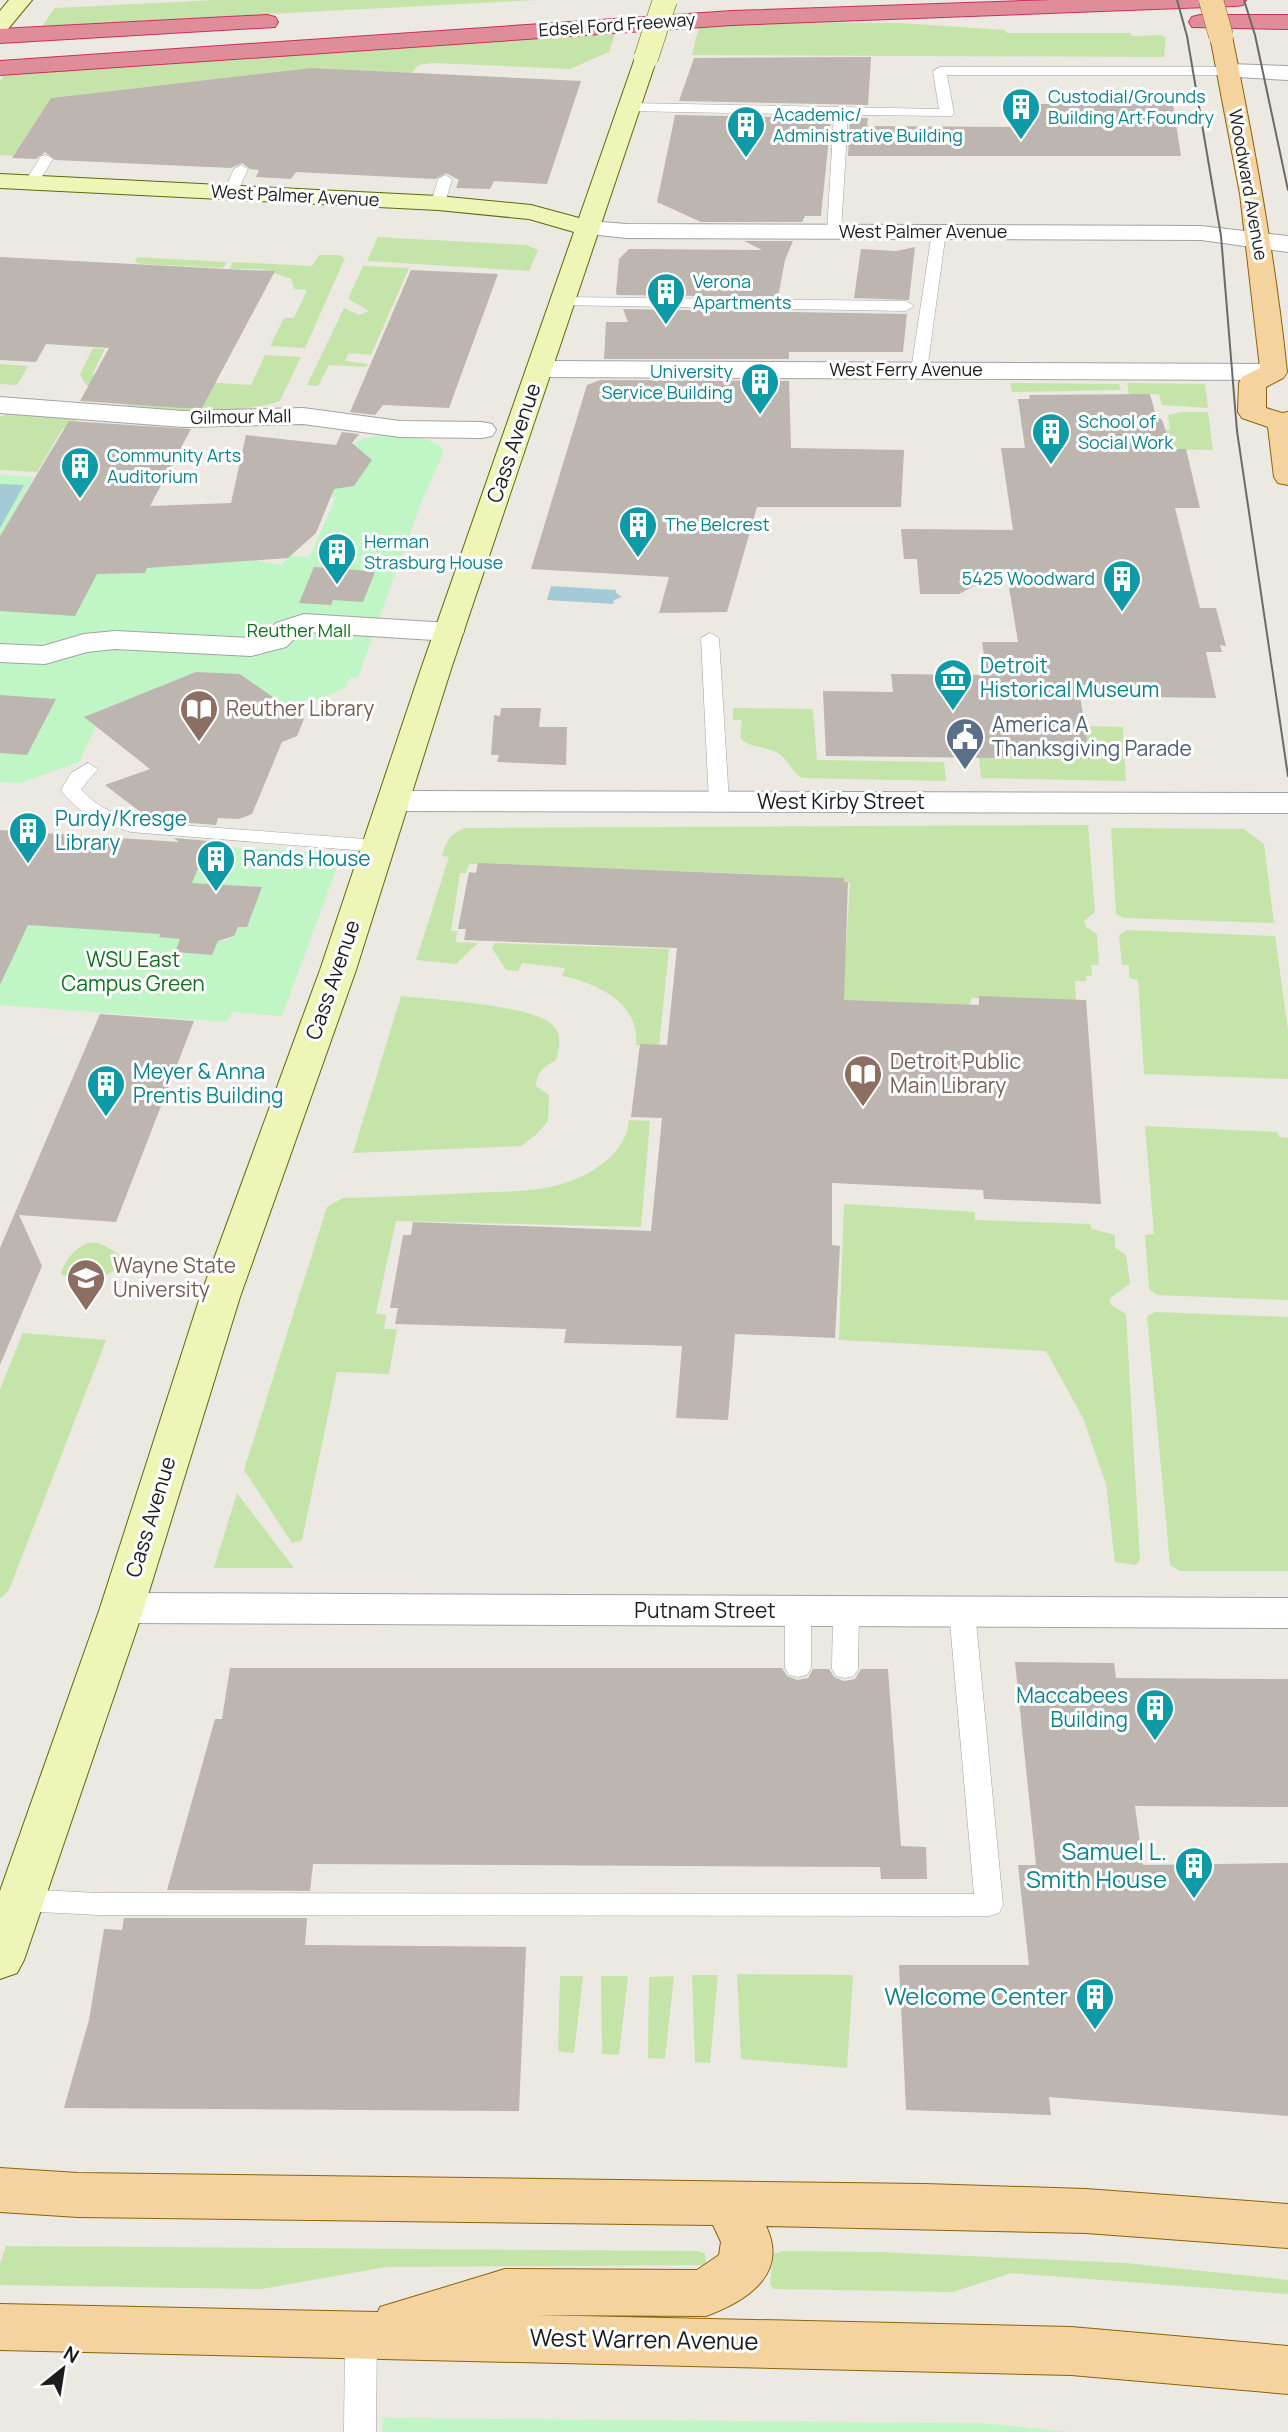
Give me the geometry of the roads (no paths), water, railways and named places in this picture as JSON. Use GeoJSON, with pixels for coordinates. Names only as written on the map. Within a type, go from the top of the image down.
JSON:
{"type":"FeatureCollection","features":[{"type":"Feature","properties":{"kind":"highway","name":"Edsel Ford Freeway"},"geometry":{"type":"LineString","coordinates":[[614,5],[708,0]]}},
{"type":"Feature","properties":{"kind":"highway","name":"Edsel Ford Freeway"},"geometry":{"type":"LineString","coordinates":[[0,68],[732,18],[1235,0]]}},
{"type":"Feature","properties":{"kind":"highway"},"geometry":{"type":"LineString","coordinates":[[732,18],[898,19],[1038,24],[1288,22]]}},
{"type":"Feature","properties":{"kind":"highway"},"geometry":{"type":"LineString","coordinates":[[0,36],[289,21]]}},
{"type":"Feature","properties":{"kind":"main road","name":"Woodward Avenue"},"geometry":{"type":"LineString","coordinates":[[1211,0],[1229,71],[1281,375]]}},
{"type":"Feature","properties":{"kind":"main road"},"geometry":{"type":"LineString","coordinates":[[1281,375],[1252,383],[1252,412],[1284,421],[1287,469]]}},
{"type":"Feature","properties":{"kind":"main road"},"geometry":{"type":"LineString","coordinates":[[0,2190],[78,2195],[1086,2211],[1288,2227]]}},
{"type":"Feature","properties":{"kind":"main road"},"geometry":{"type":"LineString","coordinates":[[361,2334],[505,2292],[706,2293],[744,2267],[747,2242],[729,2204]]}},
{"type":"Feature","properties":{"kind":"main road","name":"West Warren Avenue"},"geometry":{"type":"LineString","coordinates":[[0,2327],[1071,2351],[1288,2370]]}},
{"type":"Feature","properties":{"kind":"street"},"geometry":{"type":"LineString","coordinates":[[0,24],[21,0]]}},
{"type":"Feature","properties":{"kind":"street","name":"Cass Avenue"},"geometry":{"type":"LineString","coordinates":[[0,1960],[122,1608],[220,1297],[319,1022],[665,0]]}},
{"type":"Feature","properties":{"kind":"street"},"geometry":{"type":"LineString","coordinates":[[1229,71],[1288,73]]}},
{"type":"Feature","properties":{"kind":"street","name":"West Palmer Avenue"},"geometry":{"type":"LineString","coordinates":[[0,181],[35,197],[230,193],[441,215],[545,231],[588,228],[627,231],[1201,233],[1288,244]]}},
{"type":"Feature","properties":{"kind":"street"},"geometry":{"type":"LineString","coordinates":[[419,226],[449,223],[462,216],[462,212],[457,209],[441,215]]}},
{"type":"Feature","properties":{"kind":"street","name":"West Ferry Avenue"},"geometry":{"type":"LineString","coordinates":[[539,369],[1281,375]]}},
{"type":"Feature","properties":{"kind":"street","name":"Gilmour Mall"},"geometry":{"type":"LineString","coordinates":[[0,405],[183,419],[303,416],[400,429],[482,430]]}},
{"type":"Feature","properties":{"kind":"street"},"geometry":{"type":"LineString","coordinates":[[0,653],[45,655],[84,643],[115,640],[251,647],[275,641],[287,629],[304,623],[449,632]]}},
{"type":"Feature","properties":{"kind":"street","name":"West Kirby Street"},"geometry":{"type":"LineString","coordinates":[[394,801],[1288,803]]}},
{"type":"Feature","properties":{"kind":"street","name":"Putnam Street"},"geometry":{"type":"LineString","coordinates":[[122,1608],[1288,1614]]}},
{"type":"Feature","properties":{"kind":"lane"},"geometry":{"type":"LineString","coordinates":[[629,107],[947,113],[940,71],[1229,71]]}},
{"type":"Feature","properties":{"kind":"lane"},"geometry":{"type":"LineString","coordinates":[[834,232],[841,112]]}},
{"type":"Feature","properties":{"kind":"lane"},"geometry":{"type":"LineString","coordinates":[[35,197],[46,159]]}},
{"type":"Feature","properties":{"kind":"lane"},"geometry":{"type":"LineString","coordinates":[[230,193],[241,169]]}},
{"type":"Feature","properties":{"kind":"lane"},"geometry":{"type":"LineString","coordinates":[[441,215],[445,179]]}},
{"type":"Feature","properties":{"kind":"lane"},"geometry":{"type":"LineString","coordinates":[[919,370],[939,232]]}},
{"type":"Feature","properties":{"kind":"lane"},"geometry":{"type":"LineString","coordinates":[[562,302],[906,306]]}},
{"type":"Feature","properties":{"kind":"lane"},"geometry":{"type":"LineString","coordinates":[[710,638],[719,802]]}},
{"type":"Feature","properties":{"kind":"lane"},"geometry":{"type":"LineString","coordinates":[[89,769],[78,777],[71,790],[84,805],[115,822],[174,832],[378,846]]}},
{"type":"Feature","properties":{"kind":"lane"},"geometry":{"type":"LineString","coordinates":[[798,1611],[798,1668]]}},
{"type":"Feature","properties":{"kind":"lane"},"geometry":{"type":"LineString","coordinates":[[845,1669],[846,1611]]}},
{"type":"Feature","properties":{"kind":"lane"},"geometry":{"type":"LineString","coordinates":[[20,1900],[98,1904],[989,1905],[962,1611]]}},
{"type":"Feature","properties":{"kind":"lane"},"geometry":{"type":"LineString","coordinates":[[360,2432],[361,2334]]}},
{"type":"Feature","properties":{"kind":"water"},"geometry":{"type":"Polygon","coordinates":[[[0,484],[24,485],[0,528],[0,484]]]}},
{"type":"Feature","properties":{"kind":"water"},"geometry":{"type":"Polygon","coordinates":[[[551,586],[616,590],[622,597],[614,600],[613,604],[547,600],[551,586]]]}},
{"type":"Feature","properties":{"kind":"tram line"},"geometry":{"type":"LineString","coordinates":[[1177,0],[1187,36],[1221,236],[1237,431],[1288,776]]}},
{"type":"Feature","properties":{"kind":"tram line"},"geometry":{"type":"LineString","coordinates":[[1244,0],[1255,35],[1288,190]]}},
{"type":"Feature","properties":{"kind":"place","name":"Custodial/Grounds Building Art Foundry"},"geometry":{"type":"Point","coordinates":[1021,141]}},
{"type":"Feature","properties":{"kind":"place","name":"Academic/ Administrative Building"},"geometry":{"type":"Point","coordinates":[746,159]}},
{"type":"Feature","properties":{"kind":"place","name":"Verona Apartments"},"geometry":{"type":"Point","coordinates":[666,326]}},
{"type":"Feature","properties":{"kind":"place","name":"University Service Building"},"geometry":{"type":"Point","coordinates":[760,416]}},
{"type":"Feature","properties":{"kind":"place","name":"School of Social Work"},"geometry":{"type":"Point","coordinates":[1051,466]}},
{"type":"Feature","properties":{"kind":"place","name":"Community Arts Auditorium"},"geometry":{"type":"Point","coordinates":[80,500]}},
{"type":"Feature","properties":{"kind":"place","name":"The Belcrest"},"geometry":{"type":"Point","coordinates":[638,559]}},
{"type":"Feature","properties":{"kind":"place","name":"Herman Strasburg House"},"geometry":{"type":"Point","coordinates":[337,586]}},
{"type":"Feature","properties":{"kind":"place","name":"5425 Woodward"},"geometry":{"type":"Point","coordinates":[1122,613]}},
{"type":"Feature","properties":{"kind":"place","name":"Detroit Historical Museum"},"geometry":{"type":"Point","coordinates":[953,712]}},
{"type":"Feature","properties":{"kind":"place","name":"Reuther Library"},"geometry":{"type":"Point","coordinates":[199,743]}},
{"type":"Feature","properties":{"kind":"place","name":"America A Thanksgiving Parade"},"geometry":{"type":"Point","coordinates":[965,771]}},
{"type":"Feature","properties":{"kind":"place","name":"Purdy/Kresge Library"},"geometry":{"type":"Point","coordinates":[28,865]}},
{"type":"Feature","properties":{"kind":"place","name":"Rands House"},"geometry":{"type":"Point","coordinates":[216,893]}},
{"type":"Feature","properties":{"kind":"place","name":"Detroit Public Main Library"},"geometry":{"type":"Point","coordinates":[863,1108]}},
{"type":"Feature","properties":{"kind":"place","name":"Meyer & Anna Prentis Building"},"geometry":{"type":"Point","coordinates":[106,1118]}},
{"type":"Feature","properties":{"kind":"place","name":"Wayne State University"},"geometry":{"type":"Point","coordinates":[86,1312]}},
{"type":"Feature","properties":{"kind":"place","name":"Maccabees Building"},"geometry":{"type":"Point","coordinates":[1155,1742]}},
{"type":"Feature","properties":{"kind":"place","name":"Samuel L. Smith House"},"geometry":{"type":"Point","coordinates":[1194,1900]}},
{"type":"Feature","properties":{"kind":"place","name":"Welcome Center"},"geometry":{"type":"Point","coordinates":[1095,2031]}},
{"type":"Feature","properties":{"kind":"park label","name":"Reuther Mall"},"geometry":{"type":"Point","coordinates":[299,631]}},
{"type":"Feature","properties":{"kind":"park label","name":"WSU East Campus Green"},"geometry":{"type":"Point","coordinates":[133,972]}}]}
